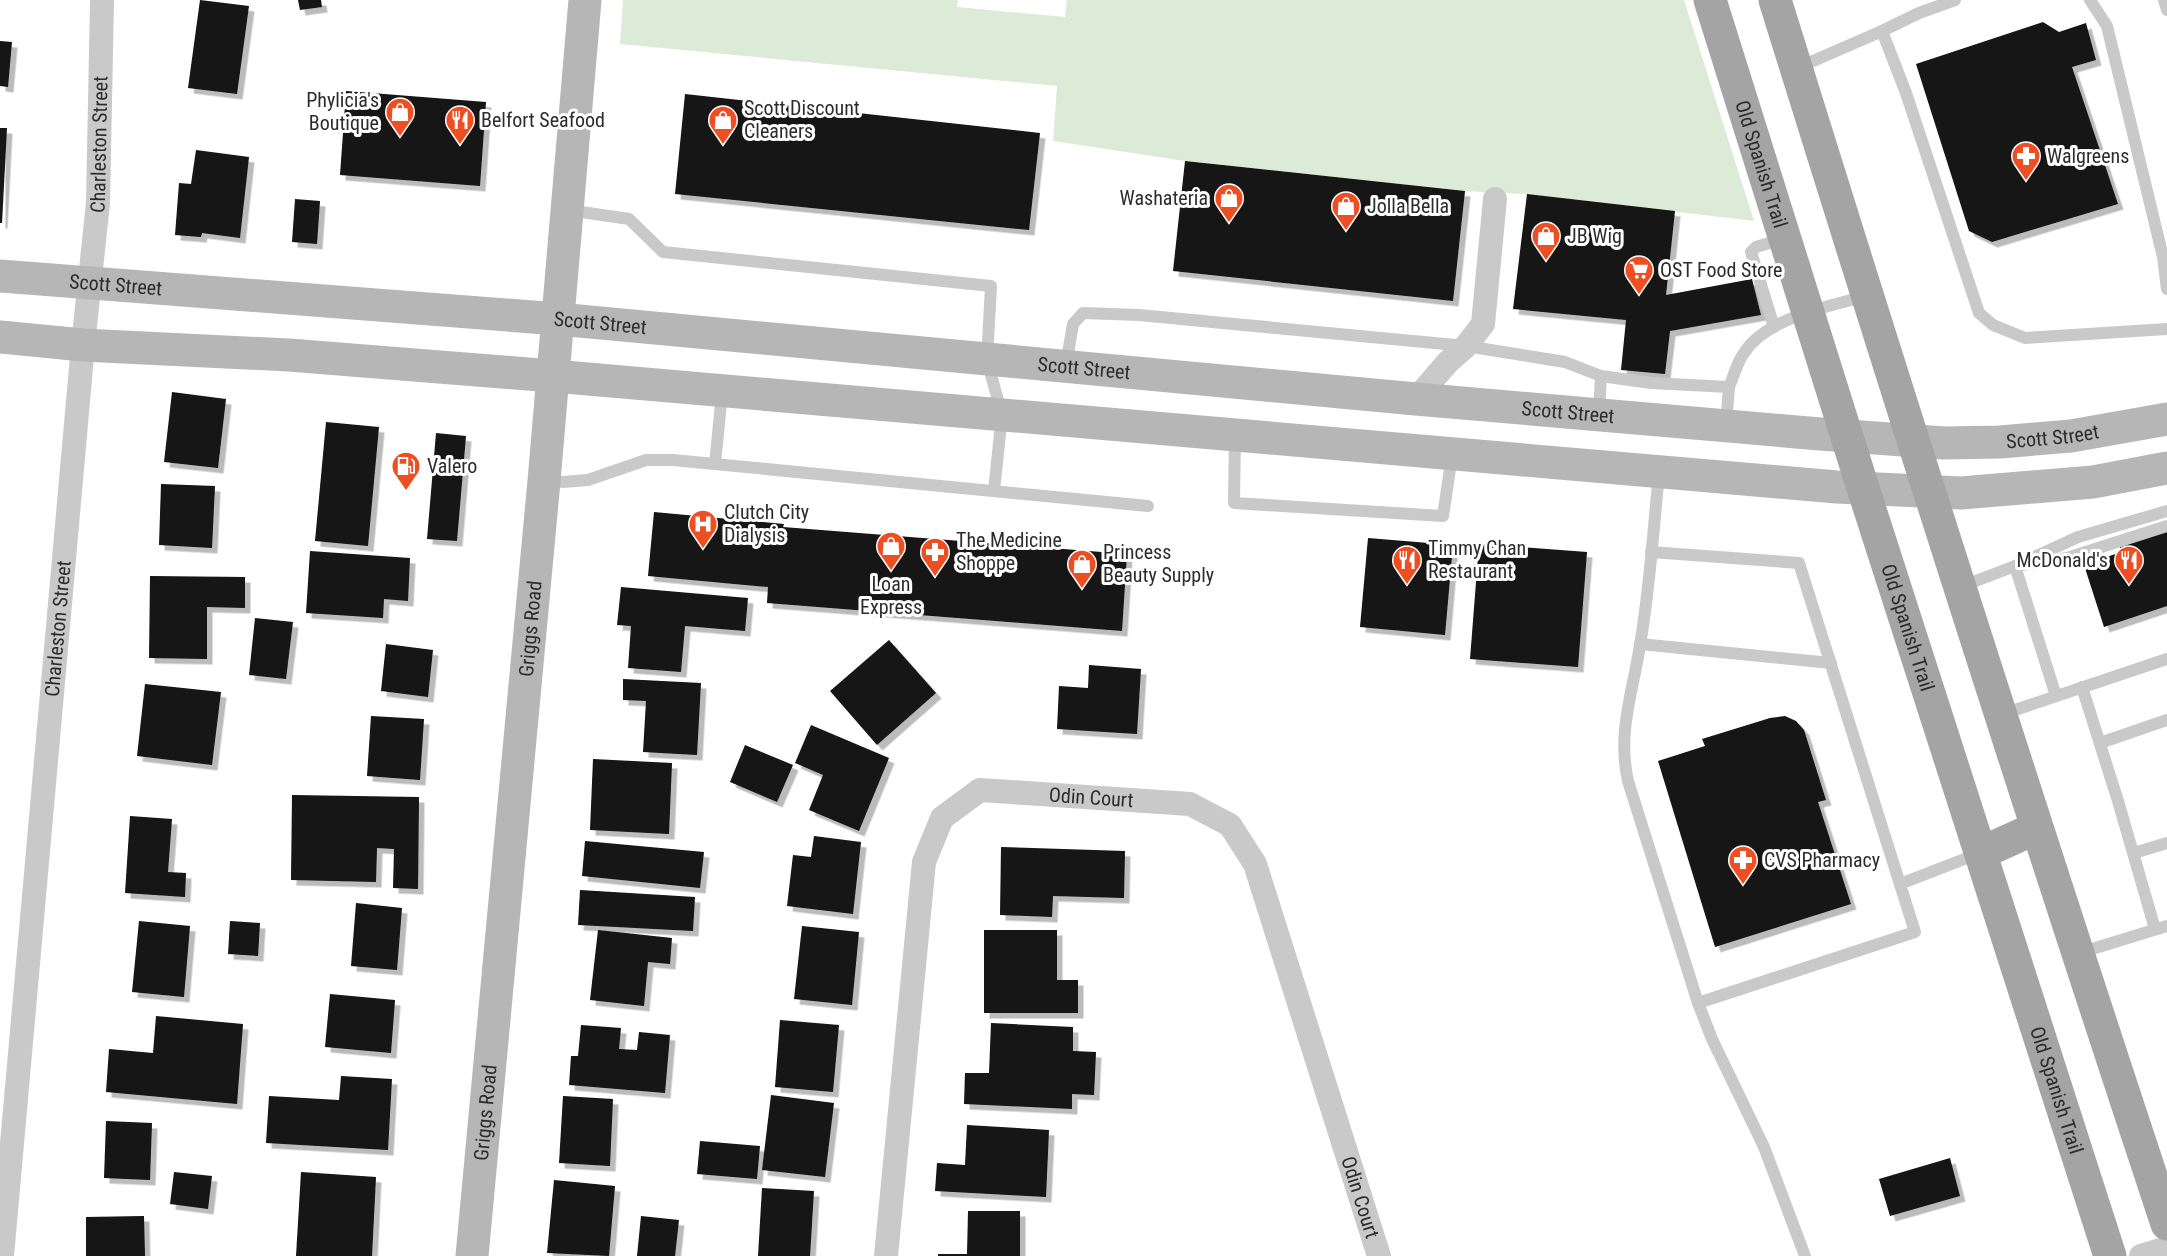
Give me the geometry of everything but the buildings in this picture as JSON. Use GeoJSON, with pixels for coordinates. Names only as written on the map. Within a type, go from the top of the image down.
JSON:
{"type":"FeatureCollection","features":[{"type":"Feature","properties":{"kind":"main road","name":"Griggs Road"},"geometry":{"type":"LineString","coordinates":[[472,1256],[544,481],[585,0]]}},
{"type":"Feature","properties":{"kind":"main road","name":"Old Spanish Trail"},"geometry":{"type":"LineString","coordinates":[[1710,0],[1863,488],[2110,1256]]}},
{"type":"Feature","properties":{"kind":"main road"},"geometry":{"type":"LineString","coordinates":[[1775,0],[1912,441],[2036,828],[2167,1224]]}},
{"type":"Feature","properties":{"kind":"main road"},"geometry":{"type":"LineString","coordinates":[[1793,58],[1794,0]]}},
{"type":"Feature","properties":{"kind":"main road","name":"Scott Street"},"geometry":{"type":"LineString","coordinates":[[0,276],[558,319],[1416,399],[1912,441],[2000,442],[2071,436],[2167,419]]}},
{"type":"Feature","properties":{"kind":"main road"},"geometry":{"type":"LineString","coordinates":[[0,337],[83,345],[289,355],[553,376],[1863,488],[1961,493],[2093,482],[2167,468]]}},
{"type":"Feature","properties":{"kind":"main road"},"geometry":{"type":"LineString","coordinates":[[1413,450],[1416,399]]}},
{"type":"Feature","properties":{"kind":"main road"},"geometry":{"type":"LineString","coordinates":[[1981,853],[2036,828]]}},
{"type":"Feature","properties":{"kind":"street","name":"Charleston Street"},"geometry":{"type":"LineString","coordinates":[[2,1256],[83,345],[98,203],[102,0]]}},
{"type":"Feature","properties":{"kind":"street"},"geometry":{"type":"LineString","coordinates":[[1416,399],[1448,362],[1466,346],[1483,324],[1495,199]]}},
{"type":"Feature","properties":{"kind":"street","name":"Odin Court"},"geometry":{"type":"LineString","coordinates":[[886,1256],[924,862],[942,818],[980,790],[1190,804],[1230,825],[1255,864],[1379,1256]]}},
{"type":"Feature","properties":{"kind":"street"},"geometry":{"type":"LineString","coordinates":[[2140,1256],[2167,1248]]}},
{"type":"Feature","properties":{"kind":"lane"},"geometry":{"type":"LineString","coordinates":[[1793,58],[1882,31],[1919,13],[1955,0]]}},
{"type":"Feature","properties":{"kind":"lane"},"geometry":{"type":"LineString","coordinates":[[2090,0],[2107,26],[2163,257],[2167,289]]}},
{"type":"Feature","properties":{"kind":"lane"},"geometry":{"type":"LineString","coordinates":[[2164,0],[2167,10]]}},
{"type":"Feature","properties":{"kind":"lane"},"geometry":{"type":"LineString","coordinates":[[1882,31],[1906,93],[1979,313],[1993,325],[2025,338],[2167,329]]}},
{"type":"Feature","properties":{"kind":"lane"},"geometry":{"type":"LineString","coordinates":[[567,210],[629,219],[663,252],[991,286],[987,360],[1002,415],[994,490]]}},
{"type":"Feature","properties":{"kind":"lane"},"geometry":{"type":"LineString","coordinates":[[1774,327],[1752,252],[1756,247],[1785,238]]}},
{"type":"Feature","properties":{"kind":"lane"},"geometry":{"type":"LineString","coordinates":[[1726,426],[1729,387],[1744,352],[1764,332],[1809,312],[1867,296]]}},
{"type":"Feature","properties":{"kind":"lane"},"geometry":{"type":"LineString","coordinates":[[1066,367],[1073,324],[1083,313],[1138,315],[1466,346],[1565,362],[1601,376],[1652,383],[1729,387]]}},
{"type":"Feature","properties":{"kind":"lane"},"geometry":{"type":"LineString","coordinates":[[1599,415],[1601,376]]}},
{"type":"Feature","properties":{"kind":"lane"},"geometry":{"type":"LineString","coordinates":[[715,464],[722,390]]}},
{"type":"Feature","properties":{"kind":"lane"},"geometry":{"type":"LineString","coordinates":[[1235,435],[1234,503],[1443,516],[1452,454]]}},
{"type":"Feature","properties":{"kind":"lane"},"geometry":{"type":"LineString","coordinates":[[544,481],[588,480],[646,460],[673,460],[1148,506]]}},
{"type":"Feature","properties":{"kind":"lane"},"geometry":{"type":"LineString","coordinates":[[1660,471],[1640,644],[1624,723],[1623,760],[1698,1003],[1712,1039],[1764,1147],[1805,1256]]}},
{"type":"Feature","properties":{"kind":"lane"},"geometry":{"type":"LineString","coordinates":[[1959,587],[2016,566],[2078,537],[2167,512]]}},
{"type":"Feature","properties":{"kind":"lane"},"geometry":{"type":"LineString","coordinates":[[2016,566],[2067,558],[2167,526]]}},
{"type":"Feature","properties":{"kind":"lane"},"geometry":{"type":"LineString","coordinates":[[1651,552],[1799,563],[1915,932],[1698,1003]]}},
{"type":"Feature","properties":{"kind":"lane"},"geometry":{"type":"LineString","coordinates":[[2016,566],[2056,696]]}},
{"type":"Feature","properties":{"kind":"lane"},"geometry":{"type":"LineString","coordinates":[[1640,644],[1831,663]]}},
{"type":"Feature","properties":{"kind":"lane"},"geometry":{"type":"LineString","coordinates":[[2000,715],[2167,659]]}},
{"type":"Feature","properties":{"kind":"lane"},"geometry":{"type":"LineString","coordinates":[[2078,954],[2161,927],[2134,854],[2082,687]]}},
{"type":"Feature","properties":{"kind":"lane"},"geometry":{"type":"LineString","coordinates":[[2100,743],[2167,720]]}},
{"type":"Feature","properties":{"kind":"lane"},"geometry":{"type":"LineString","coordinates":[[2134,854],[2167,843]]}},
{"type":"Feature","properties":{"kind":"lane"},"geometry":{"type":"LineString","coordinates":[[1900,884],[1981,853]]}},
{"type":"Feature","properties":{"kind":"green space"},"geometry":{"type":"Polygon","coordinates":[[[623,0],[958,0],[957,7],[1065,17],[1067,0],[1684,0],[1754,221],[1527,194],[1465,191],[1185,161],[1053,141],[1057,86],[620,44],[623,0]]]}},
{"type":"Feature","properties":{"kind":"place","name":"Phylicia's Boutique"},"geometry":{"type":"Point","coordinates":[400,138]}},
{"type":"Feature","properties":{"kind":"place","name":"Belfort Seafood"},"geometry":{"type":"Point","coordinates":[460,146]}},
{"type":"Feature","properties":{"kind":"place","name":"Scott Discount Cleaners"},"geometry":{"type":"Point","coordinates":[723,146]}},
{"type":"Feature","properties":{"kind":"place","name":"Walgreens"},"geometry":{"type":"Point","coordinates":[2026,182]}},
{"type":"Feature","properties":{"kind":"place","name":"Washateria"},"geometry":{"type":"Point","coordinates":[1229,224]}},
{"type":"Feature","properties":{"kind":"place","name":"Jolla Bella"},"geometry":{"type":"Point","coordinates":[1346,232]}},
{"type":"Feature","properties":{"kind":"place","name":"JB Wig"},"geometry":{"type":"Point","coordinates":[1546,262]}},
{"type":"Feature","properties":{"kind":"place","name":"OST Food Store"},"geometry":{"type":"Point","coordinates":[1639,296]}},
{"type":"Feature","properties":{"kind":"place","name":"Valero"},"geometry":{"type":"Point","coordinates":[406,492]}},
{"type":"Feature","properties":{"kind":"place","name":"Clutch City Dialysis"},"geometry":{"type":"Point","coordinates":[703,550]}},
{"type":"Feature","properties":{"kind":"place","name":"Loan Express"},"geometry":{"type":"Point","coordinates":[891,572]}},
{"type":"Feature","properties":{"kind":"place","name":"The Medicine Shoppe"},"geometry":{"type":"Point","coordinates":[935,578]}},
{"type":"Feature","properties":{"kind":"place","name":"Timmy Chan Restaurant"},"geometry":{"type":"Point","coordinates":[1407,586]}},
{"type":"Feature","properties":{"kind":"place","name":"McDonald's"},"geometry":{"type":"Point","coordinates":[2129,586]}},
{"type":"Feature","properties":{"kind":"place","name":"Princess Beauty Supply"},"geometry":{"type":"Point","coordinates":[1082,590]}},
{"type":"Feature","properties":{"kind":"place","name":"CVS Pharmacy"},"geometry":{"type":"Point","coordinates":[1743,886]}}]}
